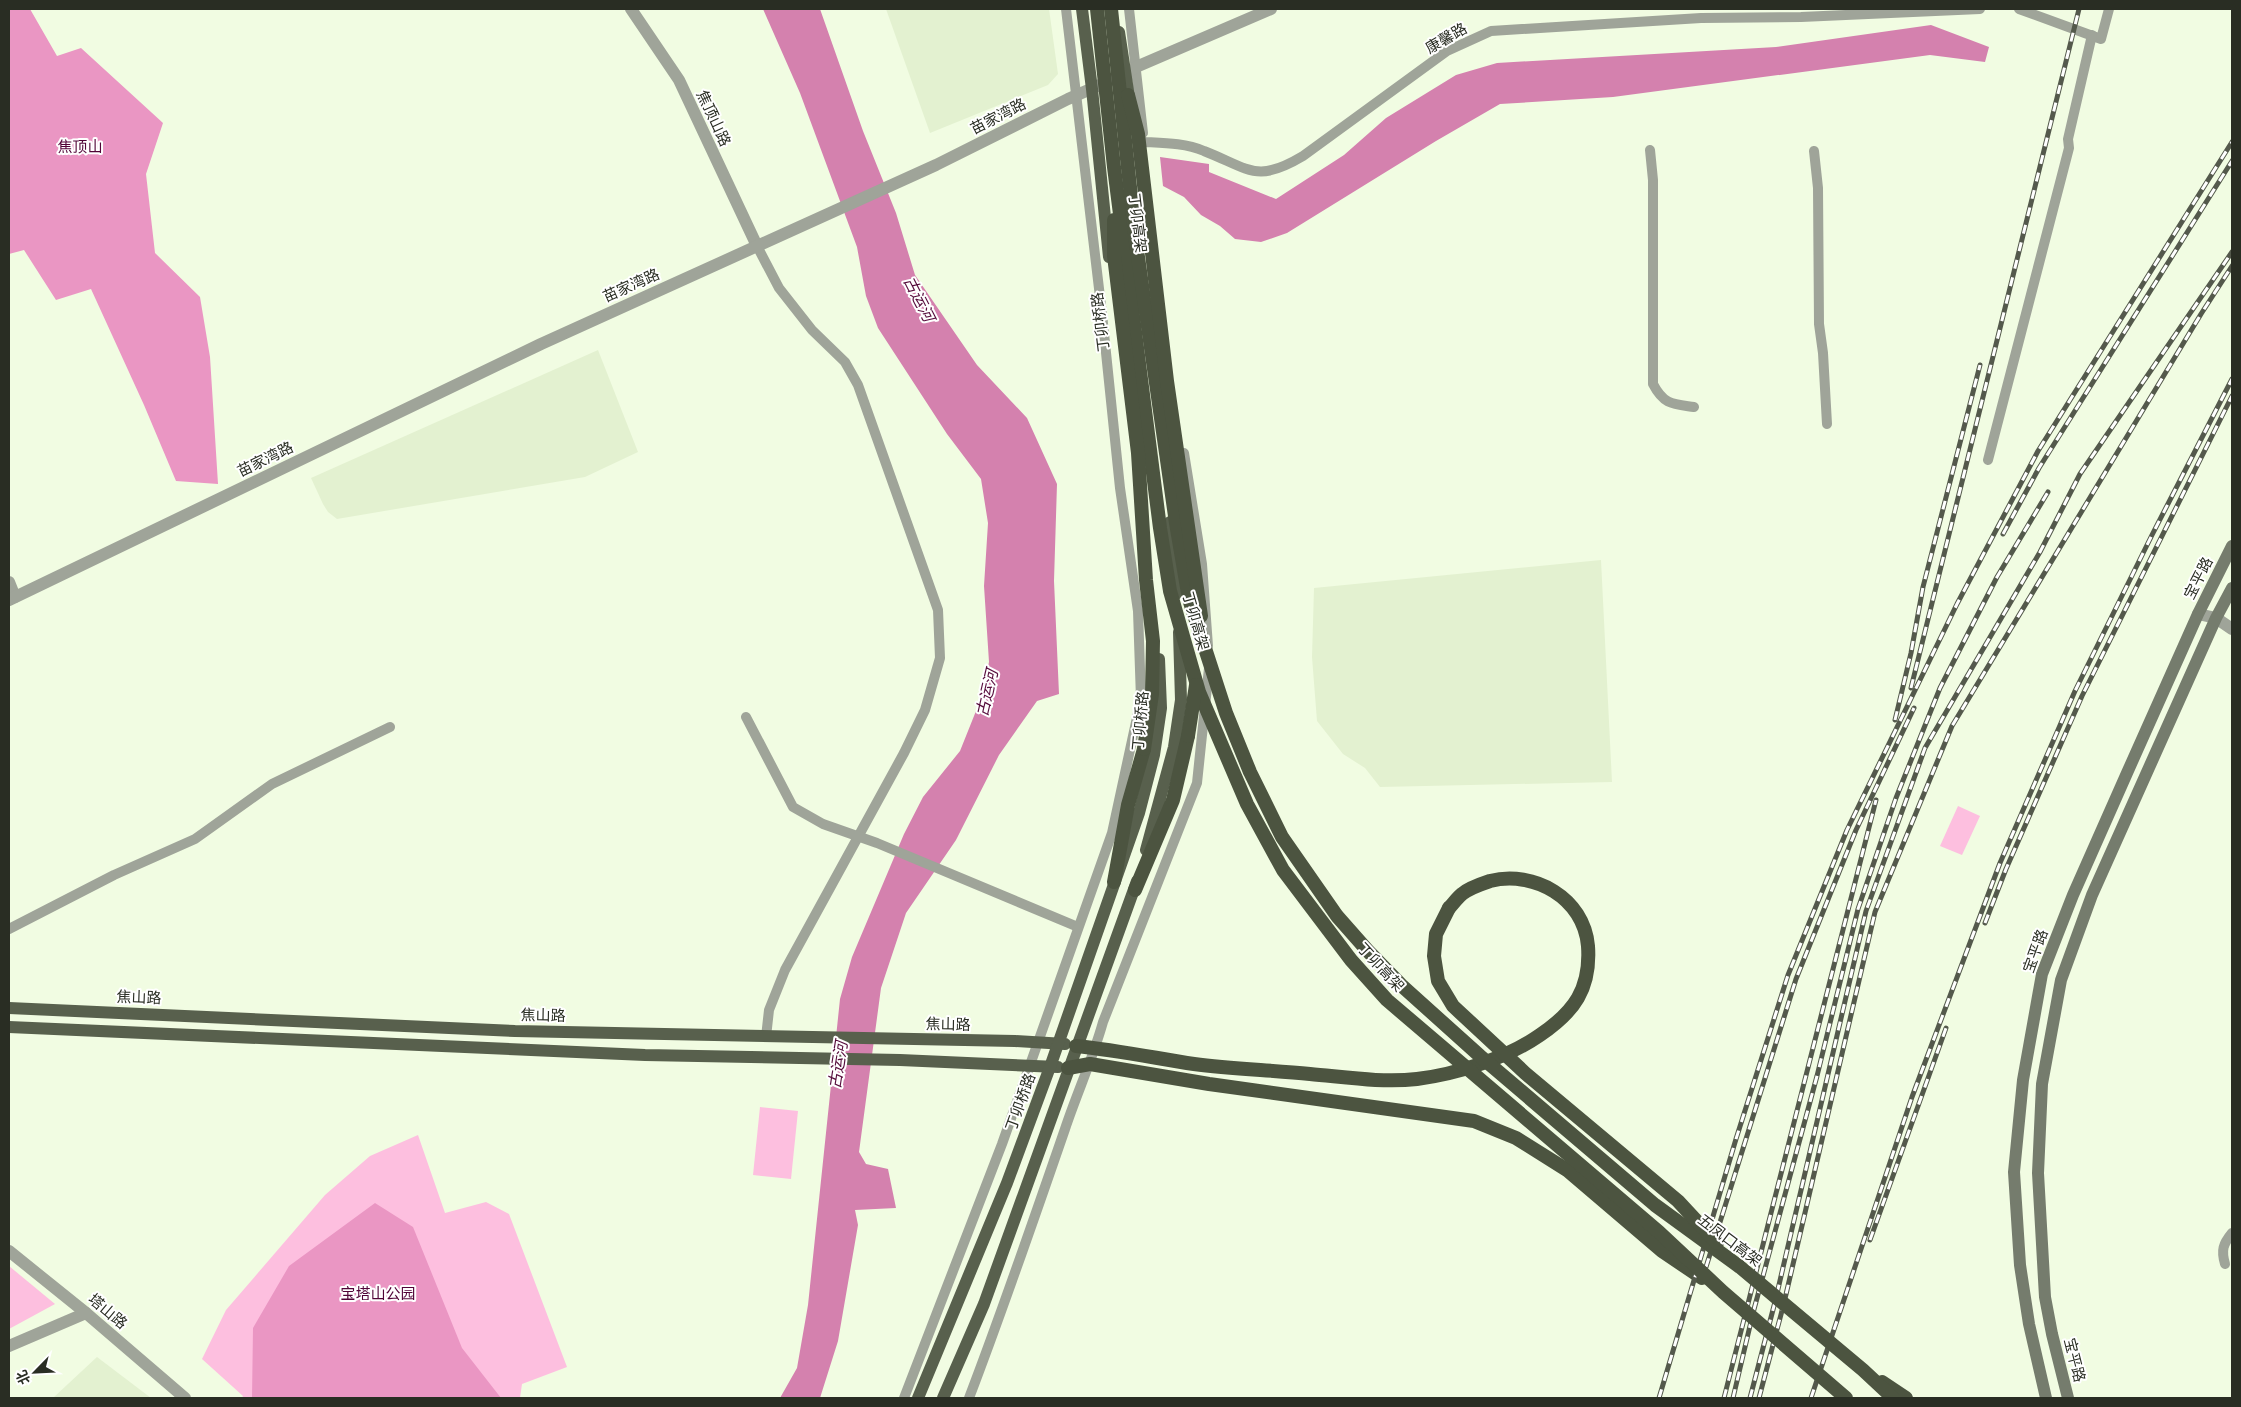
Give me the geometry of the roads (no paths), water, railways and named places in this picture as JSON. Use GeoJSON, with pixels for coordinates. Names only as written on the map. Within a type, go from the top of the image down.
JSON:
{"type":"FeatureCollection","features":[{"type":"Feature","properties":{"kind":"highway","name":"丁卯高架"},"geometry":{"type":"LineString","coordinates":[[1098,9],[1114,167],[1160,528],[1170,591],[1200,692],[1246,804],[1283,870],[1351,960],[1388,1000],[1659,1232],[1723,1292]]}},
{"type":"Feature","properties":{"kind":"highway","name":"丁卯高架"},"geometry":{"type":"LineString","coordinates":[[1111,9],[1136,243],[1176,523],[1189,599],[1214,680],[1250,772],[1282,837],[1337,916],[1366,950],[1408,992],[1545,1112]]}},
{"type":"Feature","properties":{"kind":"highway"},"geometry":{"type":"LineString","coordinates":[[1115,44],[1138,134],[1167,382],[1201,616],[1197,680],[1188,736],[1173,800],[1135,890]]}},
{"type":"Feature","properties":{"kind":"highway"},"geometry":{"type":"LineString","coordinates":[[1114,167],[1114,256],[1138,453],[1146,580],[1153,641],[1152,694],[1144,749],[1128,805],[1114,882]]}},
{"type":"Feature","properties":{"kind":"highway"},"geometry":{"type":"LineString","coordinates":[[1076,1046],[1196,1064],[1378,1080],[1418,1079],[1464,1068],[1519,1048],[1557,1024],[1574,1007],[1585,986],[1589,962],[1587,936],[1578,915],[1563,896],[1546,886],[1523,879],[1499,879],[1481,884],[1462,893],[1449,908],[1436,934],[1434,956],[1438,981],[1454,1006],[1525,1073],[1678,1201],[1740,1267]]}},
{"type":"Feature","properties":{"kind":"highway"},"geometry":{"type":"LineString","coordinates":[[1068,1068],[1090,1064],[1209,1084],[1474,1121],[1516,1138],[1568,1170],[1662,1251],[1723,1292],[1846,1398]]}},
{"type":"Feature","properties":{"kind":"highway","name":"五凤口高架"},"geometry":{"type":"LineString","coordinates":[[1545,1112],[1655,1205],[1740,1267],[1864,1370],[1893,1398]]}},
{"type":"Feature","properties":{"kind":"highway"},"geometry":{"type":"LineString","coordinates":[[1864,1370],[1906,1398]]}},
{"type":"Feature","properties":{"kind":"main road","name":"丁卯桥路"},"geometry":{"type":"LineString","coordinates":[[918,1398],[1007,1183],[1050,1067],[1141,803],[1154,755],[1161,708],[1157,620],[1115,319],[1082,9]]}},
{"type":"Feature","properties":{"kind":"main road"},"geometry":{"type":"LineString","coordinates":[[944,1398],[984,1304],[1076,1046],[1135,890],[1174,747],[1181,700],[1179,627],[1132,70],[1116,9]]}},
{"type":"Feature","properties":{"kind":"main road","name":"宝平路"},"geometry":{"type":"LineString","coordinates":[[2046,1398],[2029,1324],[2020,1265],[2014,1172],[2023,1080],[2042,974],[2077,886],[2198,614],[2232,546]]}},
{"type":"Feature","properties":{"kind":"main road","name":"宝平路"},"geometry":{"type":"LineString","coordinates":[[2068,1398],[2045,1297],[2038,1173],[2042,1084],[2061,980],[2092,896],[2216,618],[2232,588]]}},
{"type":"Feature","properties":{"kind":"main road","name":"焦山路"},"geometry":{"type":"LineString","coordinates":[[9,1008],[515,1031],[1038,1042],[1076,1046]]}},
{"type":"Feature","properties":{"kind":"main road"},"geometry":{"type":"LineString","coordinates":[[9,1027],[645,1055],[801,1060],[900,1060],[1068,1068]]}},
{"type":"Feature","properties":{"kind":"street","name":"焦顶山路"},"geometry":{"type":"LineString","coordinates":[[631,9],[679,80],[757,246]]}},
{"type":"Feature","properties":{"kind":"street"},"geometry":{"type":"LineString","coordinates":[[904,1398],[995,1162],[1112,833],[1141,699],[1138,611],[1120,488],[1102,314],[1066,9]]}},
{"type":"Feature","properties":{"kind":"street"},"geometry":{"type":"LineString","coordinates":[[969,1398],[1096,1048],[1103,1022],[1197,783],[1210,664],[1202,564],[1160,288],[1144,142],[1132,70],[1129,9]]}},
{"type":"Feature","properties":{"kind":"street","name":"苗家湾路"},"geometry":{"type":"LineString","coordinates":[[12,598],[541,344],[887,187],[1076,95],[1271,9]]}},
{"type":"Feature","properties":{"kind":"street","name":"康馨路"},"geometry":{"type":"LineString","coordinates":[[1144,142],[1188,146],[1204,150],[1242,169],[1262,172],[1282,168],[1319,145],[1447,52],[1491,31],[1807,13],[1980,9]]}},
{"type":"Feature","properties":{"kind":"street"},"geometry":{"type":"LineString","coordinates":[[2019,9],[2101,39],[2109,9]]}},
{"type":"Feature","properties":{"kind":"street"},"geometry":{"type":"LineString","coordinates":[[1988,460],[2069,148],[2068,139],[2092,35]]}},
{"type":"Feature","properties":{"kind":"street"},"geometry":{"type":"LineString","coordinates":[[1650,150],[1654,180],[1653,384],[1659,396],[1669,403],[1694,407]]}},
{"type":"Feature","properties":{"kind":"street"},"geometry":{"type":"LineString","coordinates":[[1814,151],[1818,188],[1819,324],[1823,353],[1827,424]]}},
{"type":"Feature","properties":{"kind":"street"},"geometry":{"type":"LineString","coordinates":[[757,246],[779,288],[812,330],[846,362],[858,384],[938,610],[940,658],[925,710],[785,970],[769,1010],[766,1037]]}},
{"type":"Feature","properties":{"kind":"street"},"geometry":{"type":"LineString","coordinates":[[9,582],[12,598]]}},
{"type":"Feature","properties":{"kind":"street"},"geometry":{"type":"LineString","coordinates":[[2198,614],[2216,618],[2232,628]]}},
{"type":"Feature","properties":{"kind":"street"},"geometry":{"type":"LineString","coordinates":[[746,717],[793,807],[823,824],[907,855],[1078,927]]}},
{"type":"Feature","properties":{"kind":"street"},"geometry":{"type":"LineString","coordinates":[[9,929],[114,875],[195,839],[272,784],[390,727]]}},
{"type":"Feature","properties":{"kind":"street"},"geometry":{"type":"LineString","coordinates":[[2225,1264],[2222,1253],[2223,1245],[2232,1233]]}},
{"type":"Feature","properties":{"kind":"street","name":"塔山路"},"geometry":{"type":"LineString","coordinates":[[9,1251],[86,1313],[185,1398]]}},
{"type":"Feature","properties":{"kind":"street"},"geometry":{"type":"LineString","coordinates":[[9,1346],[86,1313]]}},
{"type":"Feature","properties":{"kind":"water","name":"古运河"},"geometry":{"type":"Polygon","coordinates":[[[763,9],[820,9],[863,131],[896,213],[915,275],[977,365],[1027,418],[1057,484],[1054,581],[1059,694],[1037,701],[999,755],[956,840],[906,913],[881,988],[859,1152],[866,1164],[888,1169],[896,1208],[855,1210],[858,1225],[838,1341],[820,1398],[780,1398],[797,1368],[808,1305],[840,999],[852,957],[904,834],[923,797],[960,751],[980,701],[989,662],[984,586],[988,523],[981,479],[947,434],[878,328],[866,296],[857,247],[800,93],[763,9]]]}},
{"type":"Feature","properties":{"kind":"water"},"geometry":{"type":"Polygon","coordinates":[[[1931,25],[1989,47],[1985,62],[1930,55],[1613,97],[1500,104],[1436,141],[1287,233],[1261,242],[1235,239],[1220,226],[1201,215],[1184,197],[1163,186],[1160,157],[1209,164],[1209,172],[1276,199],[1344,155],[1386,118],[1456,75],[1497,63],[1776,47],[1931,25]]]}},
{"type":"Feature","properties":{"kind":"railway"},"geometry":{"type":"LineString","coordinates":[[1911,688],[2079,9]]}},
{"type":"Feature","properties":{"kind":"railway"},"geometry":{"type":"LineString","coordinates":[[1659,1398],[1736,1139],[1788,975],[1847,830],[1957,604],[2038,451],[2232,142]]}},
{"type":"Feature","properties":{"kind":"railway"},"geometry":{"type":"LineString","coordinates":[[2003,534],[2039,468],[2232,161]]}},
{"type":"Feature","properties":{"kind":"railway"},"geometry":{"type":"LineString","coordinates":[[1750,1398],[1775,1302],[1866,911],[1925,748],[2040,552],[2080,474],[2232,252]]}},
{"type":"Feature","properties":{"kind":"railway"},"geometry":{"type":"LineString","coordinates":[[1759,1398],[1784,1303],[1875,912],[1952,726],[2201,314],[2232,266]]}},
{"type":"Feature","properties":{"kind":"railway"},"geometry":{"type":"LineString","coordinates":[[1895,720],[1911,653],[1923,587],[1980,365]]}},
{"type":"Feature","properties":{"kind":"railway"},"geometry":{"type":"LineString","coordinates":[[1811,1398],[1912,1097],[2000,863],[2075,691],[2232,379]]}},
{"type":"Feature","properties":{"kind":"railway"},"geometry":{"type":"LineString","coordinates":[[1985,923],[2006,869],[2082,696],[2232,396]]}},
{"type":"Feature","properties":{"kind":"railway"},"geometry":{"type":"LineString","coordinates":[[1733,1398],[1753,1313],[1817,1076],[1858,909],[1896,798],[1940,688],[1997,577],[2048,492]]}},
{"type":"Feature","properties":{"kind":"railway"},"geometry":{"type":"LineString","coordinates":[[1706,1267],[1796,979],[1856,830],[1914,708]]}},
{"type":"Feature","properties":{"kind":"railway"},"geometry":{"type":"LineString","coordinates":[[1724,1398],[1876,800]]}},
{"type":"Feature","properties":{"kind":"railway"},"geometry":{"type":"LineString","coordinates":[[1870,1240],[1946,1028]]}},
{"type":"Feature","properties":{"kind":"park label","name":"焦顶山"},"geometry":{"type":"Point","coordinates":[80,146]}},
{"type":"Feature","properties":{"kind":"park label","name":"宝塔山公园"},"geometry":{"type":"Point","coordinates":[378,1293]}}]}
